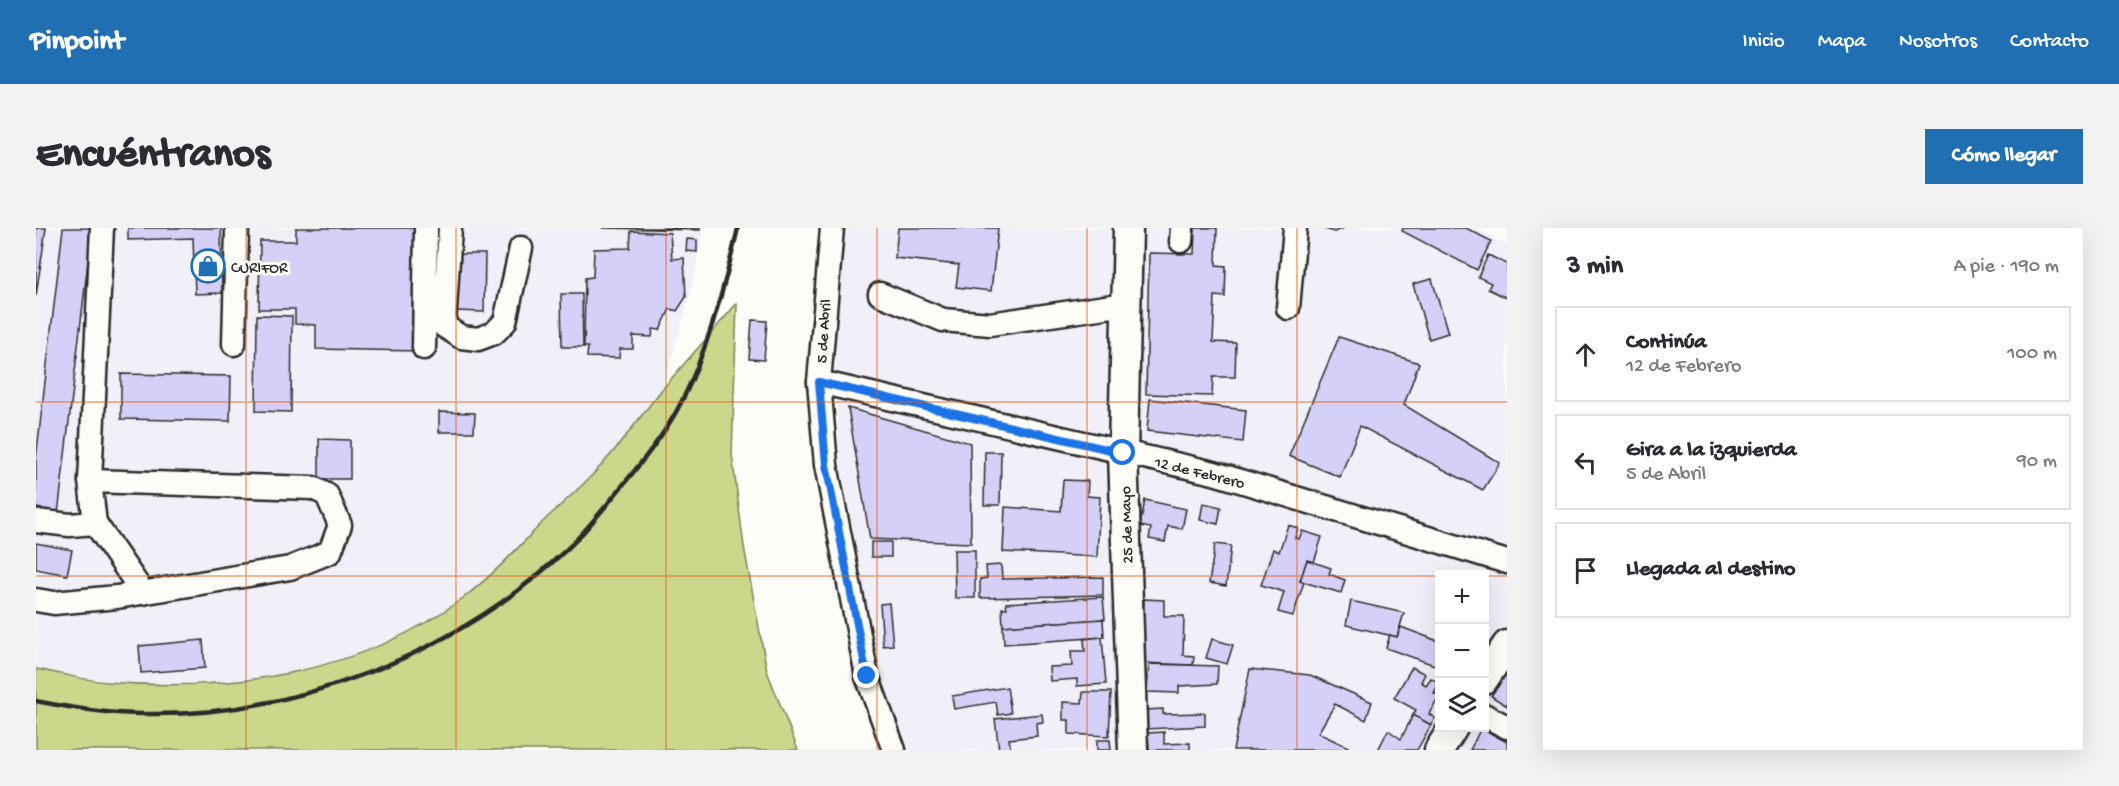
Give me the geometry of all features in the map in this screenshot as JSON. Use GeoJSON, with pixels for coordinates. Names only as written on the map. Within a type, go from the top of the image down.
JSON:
{"type":"FeatureCollection","features":[{"type":"Feature","properties":{"kind":"main road","name":"25 de Mayo"},"geometry":{"type":"LineString","coordinates":[[1128,228],[1123,453],[1133,750]]}},
{"type":"Feature","properties":{"kind":"main road"},"geometry":{"type":"LineString","coordinates":[[1486,678],[1507,645]]}},
{"type":"Feature","properties":{"kind":"main road"},"geometry":{"type":"LineString","coordinates":[[1439,750],[1450,732]]}},
{"type":"Feature","properties":{"kind":"street"},"geometry":{"type":"LineString","coordinates":[[102,228],[90,481],[95,523],[143,593]]}},
{"type":"Feature","properties":{"kind":"street"},"geometry":{"type":"LineString","coordinates":[[234,344],[237,228]]}},
{"type":"Feature","properties":{"kind":"street"},"geometry":{"type":"LineString","coordinates":[[424,348],[426,228]]}},
{"type":"Feature","properties":{"kind":"street"},"geometry":{"type":"LineString","coordinates":[[450,228],[444,326],[461,337],[478,339],[494,333],[505,322],[521,248]]}},
{"type":"Feature","properties":{"kind":"street","name":"5 de Abril"},"geometry":{"type":"LineString","coordinates":[[832,228],[819,382],[826,465],[867,676],[894,750]]}},
{"type":"Feature","properties":{"kind":"street"},"geometry":{"type":"LineString","coordinates":[[1288,308],[1295,228]]}},
{"type":"Feature","properties":{"kind":"street"},"geometry":{"type":"LineString","coordinates":[[880,294],[943,320],[990,324],[1126,304]]}},
{"type":"Feature","properties":{"kind":"street","name":"12 de Febrero"},"geometry":{"type":"LineString","coordinates":[[819,382],[1224,476],[1507,562]]}},
{"type":"Feature","properties":{"kind":"street"},"geometry":{"type":"LineString","coordinates":[[36,600],[54,603],[143,593],[290,568],[330,552],[340,525],[327,495],[313,488],[90,481]]}},
{"type":"Feature","properties":{"kind":"street"},"geometry":{"type":"LineString","coordinates":[[36,521],[70,525],[95,523]]}},
{"type":"Feature","properties":{"kind":"street"},"geometry":{"type":"LineString","coordinates":[[1489,718],[1507,727]]}},
{"type":"Feature","properties":{"kind":"shaded area"},"geometry":{"type":"Polygon","coordinates":[[[36,228],[704,228],[690,295],[662,390],[598,469],[489,578],[461,600],[407,633],[355,655],[283,674],[247,680],[176,685],[105,682],[36,669],[36,228]]]}},
{"type":"Feature","properties":{"kind":"shaded area"},"geometry":{"type":"Polygon","coordinates":[[[845,228],[1475,228],[1507,245],[1507,750],[910,750],[880,675],[840,461],[834,359],[845,228]]]}},
{"type":"Feature","properties":{"kind":"green space"},"geometry":{"type":"Polygon","coordinates":[[[737,303],[732,454],[744,547],[767,671],[798,750],[36,750],[36,669],[98,681],[153,685],[247,680],[293,672],[339,660],[382,644],[424,624],[483,582],[590,477],[737,303]]]}},
{"type":"Feature","properties":{"kind":"building"},"geometry":{"type":"Polygon","coordinates":[[[36,228],[46,228],[36,296],[36,228]]]}},
{"type":"Feature","properties":{"kind":"building"},"geometry":{"type":"Polygon","coordinates":[[[63,228],[92,228],[58,514],[36,512],[36,459],[63,228]]]}},
{"type":"Feature","properties":{"kind":"building","name":"CURIFOR"},"geometry":{"type":"Polygon","coordinates":[[[128,228],[221,228],[222,293],[195,294],[193,238],[128,240],[128,228]]]}},
{"type":"Feature","properties":{"kind":"building"},"geometry":{"type":"Polygon","coordinates":[[[296,228],[420,228],[419,351],[316,349],[316,325],[295,324],[295,309],[259,309],[260,241],[296,241],[296,228]]]}},
{"type":"Feature","properties":{"kind":"building"},"geometry":{"type":"Polygon","coordinates":[[[603,228],[700,228],[700,230],[603,228]]]}},
{"type":"Feature","properties":{"kind":"building"},"geometry":{"type":"Polygon","coordinates":[[[898,228],[998,228],[991,291],[956,287],[959,265],[895,258],[898,228]]]}},
{"type":"Feature","properties":{"kind":"building"},"geometry":{"type":"Polygon","coordinates":[[[1195,228],[1217,228],[1216,265],[1226,266],[1225,297],[1215,296],[1213,342],[1236,343],[1235,377],[1213,377],[1212,396],[1146,394],[1149,253],[1194,254],[1195,228]]]}},
{"type":"Feature","properties":{"kind":"building"},"geometry":{"type":"Polygon","coordinates":[[[1322,228],[1344,228],[1334,232],[1322,228]]]}},
{"type":"Feature","properties":{"kind":"building"},"geometry":{"type":"Polygon","coordinates":[[[1403,228],[1466,228],[1491,241],[1477,270],[1402,231],[1403,228]]]}},
{"type":"Feature","properties":{"kind":"building"},"geometry":{"type":"Polygon","coordinates":[[[631,231],[670,233],[672,259],[684,258],[686,297],[677,311],[670,309],[660,330],[653,329],[652,337],[633,336],[633,349],[620,349],[619,358],[587,357],[588,347],[584,347],[585,278],[593,277],[594,249],[630,248],[631,231]]]}},
{"type":"Feature","properties":{"kind":"building"},"geometry":{"type":"Polygon","coordinates":[[[687,239],[697,240],[697,252],[686,251],[687,239]]]}},
{"type":"Feature","properties":{"kind":"building"},"geometry":{"type":"Polygon","coordinates":[[[457,254],[485,254],[484,312],[456,311],[457,254]]]}},
{"type":"Feature","properties":{"kind":"building"},"geometry":{"type":"Polygon","coordinates":[[[1488,255],[1507,264],[1507,298],[1488,289],[1491,283],[1478,277],[1488,255]]]}},
{"type":"Feature","properties":{"kind":"building"},"geometry":{"type":"Polygon","coordinates":[[[1432,279],[1448,333],[1429,339],[1413,284],[1432,279]]]}},
{"type":"Feature","properties":{"kind":"building"},"geometry":{"type":"Polygon","coordinates":[[[561,294],[582,294],[583,347],[562,347],[561,294]]]}},
{"type":"Feature","properties":{"kind":"building"},"geometry":{"type":"Polygon","coordinates":[[[257,315],[292,316],[291,412],[256,411],[257,315]]]}},
{"type":"Feature","properties":{"kind":"building"},"geometry":{"type":"Polygon","coordinates":[[[752,320],[767,321],[764,360],[749,359],[752,320]]]}},
{"type":"Feature","properties":{"kind":"building"},"geometry":{"type":"Polygon","coordinates":[[[1339,337],[1419,363],[1404,405],[1500,463],[1483,490],[1360,426],[1340,477],[1289,456],[1339,337]]]}},
{"type":"Feature","properties":{"kind":"building"},"geometry":{"type":"Polygon","coordinates":[[[121,374],[231,376],[230,421],[121,419],[121,374]]]}},
{"type":"Feature","properties":{"kind":"building"},"geometry":{"type":"Polygon","coordinates":[[[1150,399],[1246,410],[1243,442],[1147,431],[1150,399]]]}},
{"type":"Feature","properties":{"kind":"building"},"geometry":{"type":"Polygon","coordinates":[[[848,408],[970,443],[971,543],[870,539],[848,408]]]}},
{"type":"Feature","properties":{"kind":"building"},"geometry":{"type":"Polygon","coordinates":[[[439,412],[475,413],[474,432],[439,432],[439,412]]]}},
{"type":"Feature","properties":{"kind":"building"},"geometry":{"type":"Polygon","coordinates":[[[319,439],[350,440],[350,479],[319,479],[319,439]]]}},
{"type":"Feature","properties":{"kind":"building"},"geometry":{"type":"Polygon","coordinates":[[[985,452],[1001,452],[1000,505],[984,505],[985,452]]]}},
{"type":"Feature","properties":{"kind":"building"},"geometry":{"type":"Polygon","coordinates":[[[1063,480],[1088,481],[1087,496],[1100,497],[1097,557],[1003,552],[1005,507],[1061,511],[1063,480]]]}},
{"type":"Feature","properties":{"kind":"building"},"geometry":{"type":"Polygon","coordinates":[[[1145,500],[1186,509],[1182,529],[1168,526],[1165,542],[1149,539],[1151,528],[1140,526],[1145,500]]]}},
{"type":"Feature","properties":{"kind":"building"},"geometry":{"type":"Polygon","coordinates":[[[1203,503],[1221,507],[1218,524],[1200,520],[1203,503]]]}},
{"type":"Feature","properties":{"kind":"building"},"geometry":{"type":"Polygon","coordinates":[[[1288,525],[1298,528],[1295,538],[1299,539],[1302,531],[1322,537],[1314,562],[1307,560],[1300,581],[1304,582],[1293,616],[1278,612],[1284,592],[1261,585],[1273,549],[1279,552],[1288,525]]]}},
{"type":"Feature","properties":{"kind":"building"},"geometry":{"type":"Polygon","coordinates":[[[871,542],[891,542],[891,557],[871,557],[871,542]]]}},
{"type":"Feature","properties":{"kind":"building"},"geometry":{"type":"Polygon","coordinates":[[[36,543],[72,550],[67,575],[36,569],[36,543]]]}},
{"type":"Feature","properties":{"kind":"building"},"geometry":{"type":"Polygon","coordinates":[[[1215,544],[1231,546],[1226,586],[1209,583],[1215,544]]]}},
{"type":"Feature","properties":{"kind":"building"},"geometry":{"type":"Polygon","coordinates":[[[954,550],[975,550],[975,598],[955,598],[954,550]]]}},
{"type":"Feature","properties":{"kind":"building"},"geometry":{"type":"Polygon","coordinates":[[[1307,560],[1331,568],[1329,574],[1345,580],[1341,593],[1300,581],[1307,560]]]}},
{"type":"Feature","properties":{"kind":"building"},"geometry":{"type":"Polygon","coordinates":[[[1001,565],[1002,579],[1103,577],[1103,595],[980,598],[980,579],[987,578],[986,566],[1001,565]]]}},
{"type":"Feature","properties":{"kind":"building"},"geometry":{"type":"Polygon","coordinates":[[[1103,597],[1105,619],[1003,626],[1002,608],[1007,608],[1006,603],[1103,597]]]}},
{"type":"Feature","properties":{"kind":"building"},"geometry":{"type":"Polygon","coordinates":[[[1144,599],[1164,600],[1164,616],[1184,616],[1183,655],[1194,656],[1193,665],[1141,663],[1144,599]]]}},
{"type":"Feature","properties":{"kind":"building"},"geometry":{"type":"Polygon","coordinates":[[[1351,601],[1404,613],[1397,637],[1346,625],[1351,601]]]}},
{"type":"Feature","properties":{"kind":"building"},"geometry":{"type":"Polygon","coordinates":[[[889,603],[893,645],[883,646],[880,604],[889,603]]]}},
{"type":"Feature","properties":{"kind":"building"},"geometry":{"type":"Polygon","coordinates":[[[1103,619],[1104,637],[1004,644],[1003,626],[1103,619]]]}},
{"type":"Feature","properties":{"kind":"building"},"geometry":{"type":"Polygon","coordinates":[[[1401,627],[1435,640],[1435,665],[1386,648],[1390,635],[1397,637],[1401,627]]]}},
{"type":"Feature","properties":{"kind":"building"},"geometry":{"type":"Polygon","coordinates":[[[1102,637],[1106,684],[1077,686],[1077,679],[1050,681],[1049,667],[1072,666],[1071,651],[1085,651],[1084,639],[1102,637]]]}},
{"type":"Feature","properties":{"kind":"building"},"geometry":{"type":"Polygon","coordinates":[[[1212,639],[1233,645],[1227,664],[1206,658],[1212,639]]]}},
{"type":"Feature","properties":{"kind":"building"},"geometry":{"type":"Polygon","coordinates":[[[203,640],[205,668],[141,673],[139,646],[203,640]]]}},
{"type":"Feature","properties":{"kind":"building"},"geometry":{"type":"Polygon","coordinates":[[[1149,664],[1218,666],[1217,684],[1179,686],[1179,693],[1147,692],[1149,664]]]}},
{"type":"Feature","properties":{"kind":"building"},"geometry":{"type":"Polygon","coordinates":[[[1412,667],[1425,674],[1421,682],[1426,685],[1431,678],[1435,680],[1435,703],[1429,714],[1435,718],[1431,725],[1413,715],[1416,710],[1394,698],[1412,667]]]}},
{"type":"Feature","properties":{"kind":"building"},"geometry":{"type":"Polygon","coordinates":[[[1250,669],[1310,675],[1372,702],[1366,720],[1335,704],[1318,733],[1348,747],[1347,750],[1233,750],[1250,669]]]}},
{"type":"Feature","properties":{"kind":"building"},"geometry":{"type":"Polygon","coordinates":[[[1507,671],[1507,706],[1491,696],[1507,671]]]}},
{"type":"Feature","properties":{"kind":"building"},"geometry":{"type":"Polygon","coordinates":[[[1007,687],[1011,713],[998,715],[996,702],[954,709],[952,696],[1007,687]]]}},
{"type":"Feature","properties":{"kind":"building"},"geometry":{"type":"Polygon","coordinates":[[[1083,692],[1111,692],[1109,736],[1069,734],[1069,720],[1063,720],[1063,702],[1082,703],[1083,692]]]}},
{"type":"Feature","properties":{"kind":"building"},"geometry":{"type":"Polygon","coordinates":[[[1163,709],[1163,714],[1205,713],[1205,726],[1145,729],[1145,710],[1163,709]]]}},
{"type":"Feature","properties":{"kind":"building"},"geometry":{"type":"Polygon","coordinates":[[[1042,714],[1043,722],[1036,723],[1037,736],[1009,739],[1011,750],[999,750],[995,719],[1042,714]]]}},
{"type":"Feature","properties":{"kind":"building"},"geometry":{"type":"Polygon","coordinates":[[[1413,715],[1431,725],[1417,750],[1378,750],[1388,730],[1401,739],[1413,715]]]}},
{"type":"Feature","properties":{"kind":"building"},"geometry":{"type":"Polygon","coordinates":[[[1164,732],[1164,744],[1190,743],[1190,750],[1149,750],[1148,733],[1164,732]]]}},
{"type":"Feature","properties":{"kind":"building"},"geometry":{"type":"Polygon","coordinates":[[[1479,732],[1488,732],[1507,742],[1507,750],[1470,750],[1479,732]]]}},
{"type":"Feature","properties":{"kind":"building"},"geometry":{"type":"Polygon","coordinates":[[[1097,740],[1110,740],[1111,750],[1097,750],[1097,740]]]}},
{"type":"Feature","properties":{"kind":"railway"},"geometry":{"type":"LineString","coordinates":[[36,701],[90,710],[144,714],[201,712],[259,704],[316,691],[371,672],[425,648],[476,619],[523,586],[567,549],[622,486],[662,434],[686,392],[705,346],[738,228]]}},
{"type":"Feature","properties":{"kind":"place","name":"CURIFOR"},"geometry":{"type":"Point","coordinates":[208,266]}},
{"type":"Feature","properties":{"kind":"route"},"geometry":{"type":"LineString","coordinates":[[867,676],[826,465],[819,382],[1123,453]]}}]}
